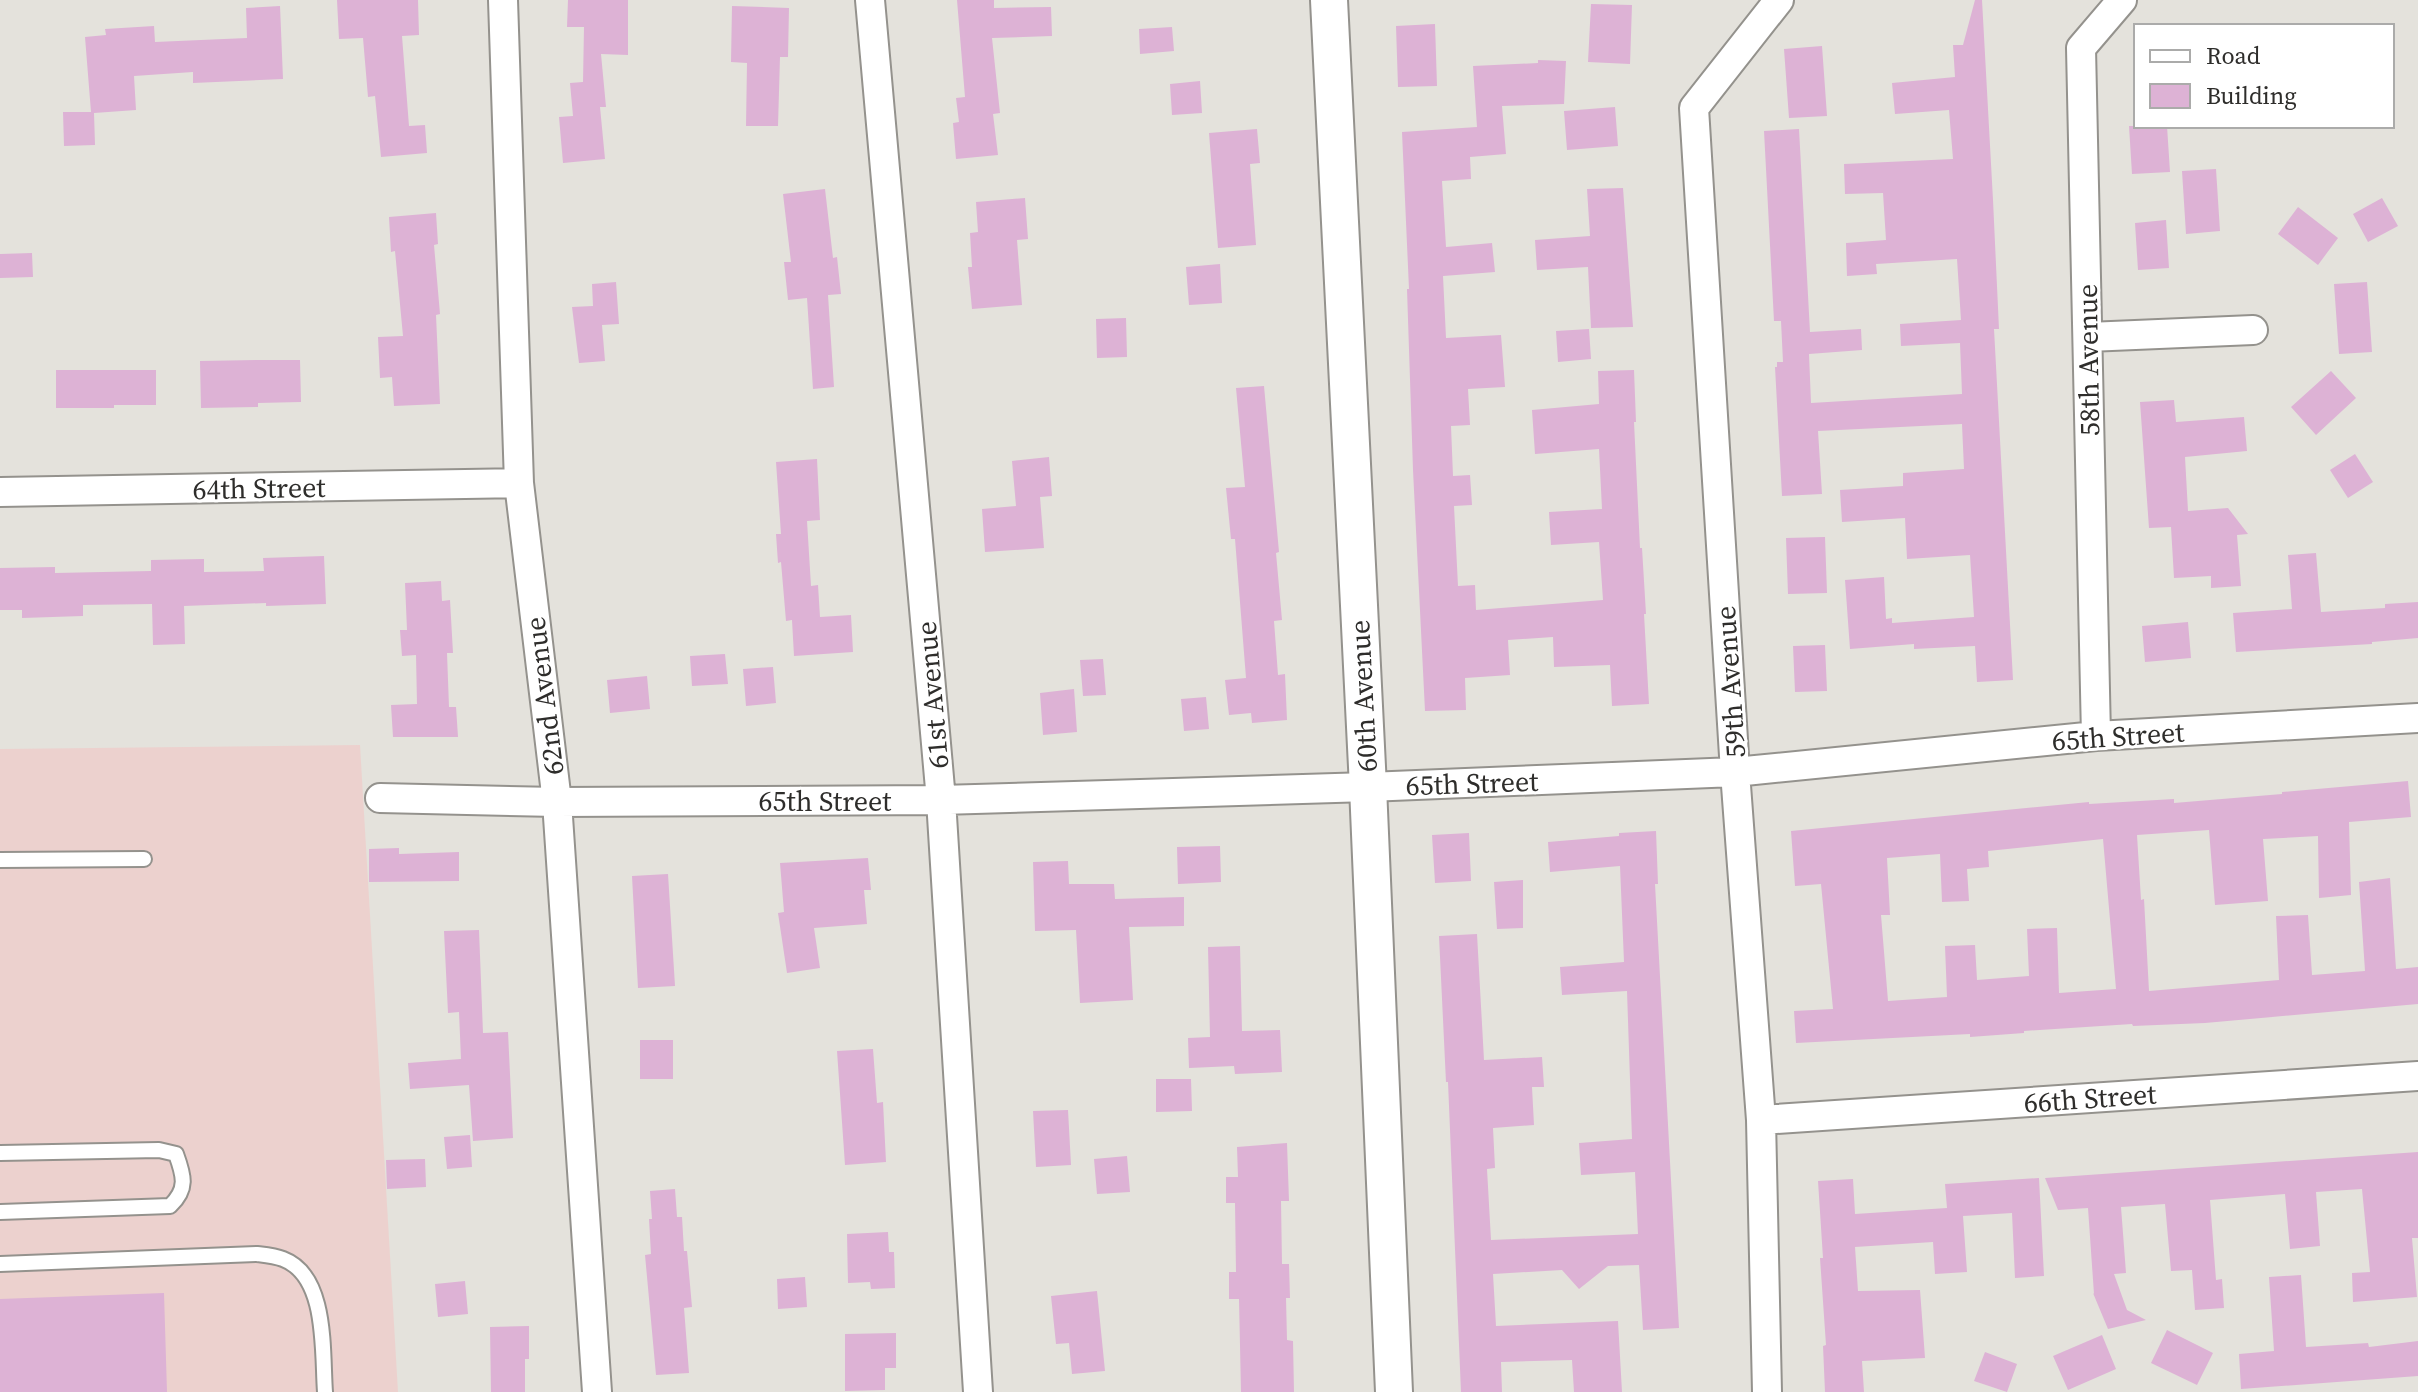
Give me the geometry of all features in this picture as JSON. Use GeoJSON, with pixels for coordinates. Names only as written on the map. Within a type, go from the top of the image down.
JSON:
{"type":"FeatureCollection","features":[{"type":"Feature","properties":{"kind":"street","name":"62nd Avenue"},"geometry":{"type":"LineString","coordinates":[[503,0],[519,483],[557,802],[597,1392]]}},
{"type":"Feature","properties":{"kind":"street","name":"61st Avenue"},"geometry":{"type":"LineString","coordinates":[[870,0],[941,800],[978,1392]]}},
{"type":"Feature","properties":{"kind":"street","name":"60th Avenue"},"geometry":{"type":"LineString","coordinates":[[1329,0],[1394,1392]]}},
{"type":"Feature","properties":{"kind":"street","name":"59th Avenue"},"geometry":{"type":"LineString","coordinates":[[1767,1392],[1761,1120],[1735,772],[1694,108],[1779,0]]}},
{"type":"Feature","properties":{"kind":"street","name":"58th Avenue"},"geometry":{"type":"LineString","coordinates":[[2096,736],[2081,48],[2122,0]]}},
{"type":"Feature","properties":{"kind":"street"},"geometry":{"type":"LineString","coordinates":[[2088,337],[2253,330]]}},
{"type":"Feature","properties":{"kind":"street","name":"64th Street"},"geometry":{"type":"LineString","coordinates":[[0,492],[519,483]]}},
{"type":"Feature","properties":{"kind":"street","name":"65th Street"},"geometry":{"type":"LineString","coordinates":[[380,798],[557,802],[941,800],[1368,787],[1735,772],[2096,736],[2418,718]]}},
{"type":"Feature","properties":{"kind":"street","name":"66th Street"},"geometry":{"type":"LineString","coordinates":[[1761,1120],[2418,1076]]}},
{"type":"Feature","properties":{"kind":"lane"},"geometry":{"type":"LineString","coordinates":[[0,860],[144,859]]}},
{"type":"Feature","properties":{"kind":"lane"},"geometry":{"type":"LineString","coordinates":[[0,1153],[159,1150],[176,1154],[184,1175],[180,1197],[170,1206],[0,1212]]}},
{"type":"Feature","properties":{"kind":"lane"},"geometry":{"type":"LineString","coordinates":[[0,1264],[257,1254],[285,1259],[305,1275],[318,1302],[325,1392]]}},
{"type":"Feature","properties":{"kind":"shaded area"},"geometry":{"type":"Polygon","coordinates":[[[360,745],[398,1392],[0,1392],[0,749],[360,745]]]}},
{"type":"Feature","properties":{"kind":"building"},"geometry":{"type":"Polygon","coordinates":[[[337,0],[418,0],[419,35],[402,36],[409,126],[425,125],[427,153],[381,157],[375,96],[368,97],[363,38],[339,39],[337,0]]]}},
{"type":"Feature","properties":{"kind":"building"},"geometry":{"type":"Polygon","coordinates":[[[568,0],[628,0],[628,55],[601,54],[606,107],[600,107],[605,159],[563,163],[559,117],[573,116],[570,83],[583,82],[584,27],[567,27],[568,0]]]}},
{"type":"Feature","properties":{"kind":"building"},"geometry":{"type":"Polygon","coordinates":[[[957,0],[994,0],[994,8],[1051,7],[1052,36],[992,38],[1000,113],[993,114],[998,155],[956,159],[953,123],[959,122],[956,98],[965,97],[957,0]]]}},
{"type":"Feature","properties":{"kind":"building"},"geometry":{"type":"Polygon","coordinates":[[[1975,0],[1982,0],[1999,329],[1994,329],[2013,680],[1977,682],[1975,646],[1914,649],[1914,644],[1850,649],[1845,580],[1884,577],[1886,619],[1892,618],[1892,623],[1974,617],[1970,555],[1907,559],[1905,518],[1842,522],[1840,490],[1903,486],[1903,473],[1964,469],[1962,424],[1818,431],[1822,494],[1782,496],[1775,367],[1777,362],[1783,362],[1781,321],[1774,321],[1764,131],[1799,129],[1810,332],[1861,329],[1862,350],[1809,354],[1811,403],[1962,394],[1960,343],[1901,346],[1900,324],[1961,320],[1957,259],[1876,264],[1877,274],[1847,276],[1846,243],[1886,240],[1883,193],[1845,194],[1844,164],[1953,159],[1949,110],[1895,114],[1892,83],[1955,77],[1953,45],[1963,45],[1975,0]]]}},
{"type":"Feature","properties":{"kind":"building"},"geometry":{"type":"Polygon","coordinates":[[[1591,4],[1632,5],[1630,64],[1588,62],[1591,4]]]}},
{"type":"Feature","properties":{"kind":"building"},"geometry":{"type":"Polygon","coordinates":[[[280,6],[283,79],[193,83],[193,72],[134,76],[136,110],[94,113],[95,145],[64,146],[63,112],[91,112],[85,37],[106,35],[105,29],[154,26],[155,42],[247,38],[246,8],[280,6]]]}},
{"type":"Feature","properties":{"kind":"building"},"geometry":{"type":"Polygon","coordinates":[[[732,6],[789,8],[788,57],[780,57],[778,126],[746,126],[747,63],[731,62],[732,6]]]}},
{"type":"Feature","properties":{"kind":"building"},"geometry":{"type":"Polygon","coordinates":[[[1435,24],[1437,86],[1398,87],[1396,26],[1435,24]]]}},
{"type":"Feature","properties":{"kind":"building"},"geometry":{"type":"Polygon","coordinates":[[[1172,27],[1174,51],[1140,54],[1139,29],[1172,27]]]}},
{"type":"Feature","properties":{"kind":"building"},"geometry":{"type":"Polygon","coordinates":[[[1822,46],[1827,116],[1789,118],[1784,49],[1822,46]]]}},
{"type":"Feature","properties":{"kind":"building"},"geometry":{"type":"Polygon","coordinates":[[[1538,60],[1566,61],[1564,104],[1502,106],[1506,154],[1470,157],[1471,179],[1442,181],[1446,247],[1492,243],[1495,272],[1443,276],[1446,338],[1501,335],[1505,387],[1468,389],[1470,425],[1451,426],[1453,476],[1470,475],[1472,505],[1454,506],[1458,586],[1475,585],[1476,610],[1603,600],[1599,542],[1551,545],[1549,512],[1602,509],[1599,449],[1535,454],[1532,410],[1599,404],[1598,371],[1634,370],[1649,704],[1612,706],[1610,665],[1554,667],[1553,637],[1508,640],[1510,675],[1465,678],[1466,710],[1425,711],[1413,470],[1402,132],[1477,127],[1473,66],[1538,63],[1538,60]]]}},
{"type":"Feature","properties":{"kind":"building"},"geometry":{"type":"Polygon","coordinates":[[[1200,81],[1202,113],[1172,115],[1170,84],[1200,81]]]}},
{"type":"Feature","properties":{"kind":"building"},"geometry":{"type":"Polygon","coordinates":[[[1615,107],[1618,146],[1567,150],[1564,111],[1615,107]]]}},
{"type":"Feature","properties":{"kind":"building"},"geometry":{"type":"Polygon","coordinates":[[[2129,126],[2167,128],[2170,172],[2132,174],[2129,126]]]}},
{"type":"Feature","properties":{"kind":"building"},"geometry":{"type":"Polygon","coordinates":[[[1257,129],[1260,163],[1250,164],[1256,245],[1218,248],[1209,133],[1257,129]]]}},
{"type":"Feature","properties":{"kind":"building"},"geometry":{"type":"Polygon","coordinates":[[[2216,169],[2220,231],[2186,234],[2182,171],[2216,169]]]}},
{"type":"Feature","properties":{"kind":"building"},"geometry":{"type":"Polygon","coordinates":[[[1623,188],[1633,327],[1591,328],[1588,267],[1537,270],[1535,240],[1590,236],[1587,189],[1623,188]]]}},
{"type":"Feature","properties":{"kind":"building"},"geometry":{"type":"Polygon","coordinates":[[[825,189],[833,258],[837,257],[841,294],[828,295],[834,387],[813,389],[807,298],[788,300],[784,262],[791,262],[783,194],[825,189]]]}},
{"type":"Feature","properties":{"kind":"building"},"geometry":{"type":"Polygon","coordinates":[[[1025,198],[1028,239],[1017,240],[1022,305],[972,309],[968,267],[972,267],[970,233],[978,232],[976,202],[1025,198]]]}},
{"type":"Feature","properties":{"kind":"building"},"geometry":{"type":"Polygon","coordinates":[[[2382,198],[2398,226],[2368,242],[2353,214],[2382,198]]]}},
{"type":"Feature","properties":{"kind":"building"},"geometry":{"type":"Polygon","coordinates":[[[2298,207],[2338,238],[2318,265],[2278,234],[2298,207]]]}},
{"type":"Feature","properties":{"kind":"building"},"geometry":{"type":"Polygon","coordinates":[[[436,213],[438,244],[434,245],[440,314],[436,315],[440,404],[394,406],[392,377],[380,378],[378,337],[403,336],[389,217],[436,213]]]}},
{"type":"Feature","properties":{"kind":"building"},"geometry":{"type":"Polygon","coordinates":[[[2166,220],[2169,268],[2138,270],[2135,223],[2166,220]]]}},
{"type":"Feature","properties":{"kind":"building"},"geometry":{"type":"Polygon","coordinates":[[[32,253],[33,277],[0,278],[0,254],[32,253]]]}},
{"type":"Feature","properties":{"kind":"building"},"geometry":{"type":"Polygon","coordinates":[[[1220,264],[1222,303],[1189,305],[1186,267],[1220,264]]]}},
{"type":"Feature","properties":{"kind":"building"},"geometry":{"type":"Polygon","coordinates":[[[616,282],[619,324],[602,325],[605,361],[579,363],[572,307],[593,306],[592,284],[616,282]]]}},
{"type":"Feature","properties":{"kind":"building"},"geometry":{"type":"Polygon","coordinates":[[[2367,282],[2372,352],[2339,354],[2334,284],[2367,282]]]}},
{"type":"Feature","properties":{"kind":"building"},"geometry":{"type":"Polygon","coordinates":[[[1126,318],[1127,357],[1097,358],[1096,319],[1126,318]]]}},
{"type":"Feature","properties":{"kind":"building"},"geometry":{"type":"Polygon","coordinates":[[[1589,329],[1591,359],[1558,362],[1556,331],[1589,329]]]}},
{"type":"Feature","properties":{"kind":"building"},"geometry":{"type":"Polygon","coordinates":[[[300,360],[301,402],[258,403],[258,407],[201,408],[200,361],[300,360]]]}},
{"type":"Feature","properties":{"kind":"building"},"geometry":{"type":"Polygon","coordinates":[[[56,370],[156,370],[156,405],[56,408],[56,370]]]}},
{"type":"Feature","properties":{"kind":"building"},"geometry":{"type":"Polygon","coordinates":[[[2331,371],[2356,398],[2316,435],[2291,407],[2331,371]]]}},
{"type":"Feature","properties":{"kind":"building"},"geometry":{"type":"Polygon","coordinates":[[[1264,386],[1282,620],[1274,621],[1278,675],[1285,674],[1287,720],[1252,723],[1251,713],[1229,715],[1225,680],[1246,678],[1235,539],[1231,539],[1226,488],[1245,487],[1236,388],[1264,386]]]}},
{"type":"Feature","properties":{"kind":"building"},"geometry":{"type":"Polygon","coordinates":[[[2174,400],[2176,422],[2244,417],[2247,451],[2185,457],[2188,511],[2228,508],[2248,534],[2237,535],[2241,586],[2211,588],[2211,576],[2174,578],[2171,527],[2149,528],[2140,402],[2174,400]]]}},
{"type":"Feature","properties":{"kind":"building"},"geometry":{"type":"Polygon","coordinates":[[[2355,454],[2373,482],[2348,498],[2330,470],[2355,454]]]}},
{"type":"Feature","properties":{"kind":"building"},"geometry":{"type":"Polygon","coordinates":[[[1049,457],[1052,496],[1040,497],[1044,548],[985,552],[982,509],[1016,506],[1012,461],[1049,457]]]}},
{"type":"Feature","properties":{"kind":"building"},"geometry":{"type":"Polygon","coordinates":[[[817,459],[820,520],[807,521],[811,586],[818,585],[820,617],[851,615],[853,652],[794,656],[792,620],[786,621],[781,562],[778,563],[776,534],[781,534],[776,462],[817,459]]]}},
{"type":"Feature","properties":{"kind":"building"},"geometry":{"type":"Polygon","coordinates":[[[1825,537],[1827,593],[1788,594],[1786,538],[1825,537]]]}},
{"type":"Feature","properties":{"kind":"building"},"geometry":{"type":"Polygon","coordinates":[[[2316,553],[2321,612],[2385,608],[2385,604],[2418,602],[2418,638],[2372,644],[2236,652],[2233,613],[2292,609],[2288,555],[2316,553]]]}},
{"type":"Feature","properties":{"kind":"building"},"geometry":{"type":"Polygon","coordinates":[[[324,556],[326,604],[184,606],[185,644],[153,645],[152,604],[83,605],[83,616],[22,618],[22,610],[0,610],[0,568],[55,567],[55,573],[151,571],[151,560],[204,559],[204,572],[264,571],[263,558],[324,556]]]}},
{"type":"Feature","properties":{"kind":"building"},"geometry":{"type":"Polygon","coordinates":[[[441,581],[442,601],[450,600],[453,653],[447,653],[449,707],[456,707],[458,737],[393,737],[391,705],[417,704],[416,655],[402,656],[400,630],[407,630],[405,583],[441,581]]]}},
{"type":"Feature","properties":{"kind":"building"},"geometry":{"type":"Polygon","coordinates":[[[2188,622],[2191,658],[2145,662],[2142,626],[2188,622]]]}},
{"type":"Feature","properties":{"kind":"building"},"geometry":{"type":"Polygon","coordinates":[[[1825,645],[1827,691],[1795,692],[1793,646],[1825,645]]]}},
{"type":"Feature","properties":{"kind":"building"},"geometry":{"type":"Polygon","coordinates":[[[725,654],[728,684],[692,686],[690,656],[725,654]]]}},
{"type":"Feature","properties":{"kind":"building"},"geometry":{"type":"Polygon","coordinates":[[[1103,659],[1106,695],[1083,696],[1080,660],[1103,659]]]}},
{"type":"Feature","properties":{"kind":"building"},"geometry":{"type":"Polygon","coordinates":[[[773,667],[776,703],[746,706],[743,669],[773,667]]]}},
{"type":"Feature","properties":{"kind":"building"},"geometry":{"type":"Polygon","coordinates":[[[647,676],[650,709],[610,713],[607,680],[647,676]]]}},
{"type":"Feature","properties":{"kind":"building"},"geometry":{"type":"Polygon","coordinates":[[[1074,689],[1077,732],[1043,735],[1040,693],[1074,689]]]}},
{"type":"Feature","properties":{"kind":"building"},"geometry":{"type":"Polygon","coordinates":[[[1206,697],[1209,729],[1184,731],[1181,699],[1206,697]]]}},
{"type":"Feature","properties":{"kind":"building"},"geometry":{"type":"Polygon","coordinates":[[[2408,781],[2411,817],[2349,822],[2351,895],[2319,898],[2318,836],[2263,839],[2268,901],[2215,905],[2209,830],[2137,835],[2149,991],[2279,980],[2276,916],[2308,915],[2312,975],[2365,971],[2359,882],[2390,878],[2396,969],[2418,967],[2418,1004],[2205,1023],[2132,1024],[1970,1037],[1970,1034],[1796,1043],[1794,1011],[1833,1009],[1821,884],[1795,886],[1791,831],[2089,802],[2174,799],[2174,803],[2408,781]],[[2103,839],[1988,851],[1989,867],[1967,869],[1969,901],[1942,902],[1940,854],[1887,858],[1890,915],[1881,915],[1888,1001],[1947,997],[1945,946],[1975,945],[1977,980],[2029,976],[2027,929],[2057,928],[2059,993],[2116,989],[2103,839]]]}},
{"type":"Feature","properties":{"kind":"building"},"geometry":{"type":"Polygon","coordinates":[[[1656,831],[1658,884],[1655,884],[1679,1328],[1643,1330],[1639,1265],[1608,1266],[1579,1289],[1562,1270],[1493,1274],[1496,1326],[1618,1321],[1622,1392],[1574,1392],[1572,1360],[1501,1362],[1502,1392],[1461,1392],[1439,936],[1477,934],[1484,1060],[1542,1057],[1544,1087],[1532,1087],[1534,1125],[1493,1128],[1495,1168],[1487,1169],[1491,1240],[1638,1234],[1635,1172],[1581,1175],[1579,1143],[1632,1139],[1627,991],[1562,995],[1560,967],[1624,962],[1620,866],[1550,872],[1548,842],[1656,831]]]}},
{"type":"Feature","properties":{"kind":"building"},"geometry":{"type":"Polygon","coordinates":[[[1469,833],[1471,881],[1435,883],[1432,835],[1469,833]]]}},
{"type":"Feature","properties":{"kind":"building"},"geometry":{"type":"Polygon","coordinates":[[[1220,846],[1221,882],[1178,884],[1177,847],[1220,846]]]}},
{"type":"Feature","properties":{"kind":"building"},"geometry":{"type":"Polygon","coordinates":[[[399,848],[399,854],[459,852],[459,881],[369,882],[369,849],[399,848]]]}},
{"type":"Feature","properties":{"kind":"building"},"geometry":{"type":"Polygon","coordinates":[[[868,858],[871,890],[864,890],[867,924],[814,928],[820,968],[787,973],[778,913],[784,912],[780,863],[868,858]]]}},
{"type":"Feature","properties":{"kind":"building"},"geometry":{"type":"Polygon","coordinates":[[[1068,861],[1069,884],[1114,884],[1115,899],[1184,897],[1184,926],[1129,927],[1133,1000],[1080,1003],[1076,930],[1035,931],[1033,862],[1068,861]]]}},
{"type":"Feature","properties":{"kind":"building"},"geometry":{"type":"Polygon","coordinates":[[[668,874],[675,986],[638,988],[632,876],[668,874]]]}},
{"type":"Feature","properties":{"kind":"building"},"geometry":{"type":"Polygon","coordinates":[[[1523,880],[1523,928],[1497,929],[1494,882],[1523,880]]]}},
{"type":"Feature","properties":{"kind":"building"},"geometry":{"type":"Polygon","coordinates":[[[479,930],[483,1033],[508,1032],[513,1138],[473,1141],[469,1085],[410,1089],[408,1063],[461,1059],[459,1012],[448,1013],[444,931],[479,930]]]}},
{"type":"Feature","properties":{"kind":"building"},"geometry":{"type":"Polygon","coordinates":[[[1240,946],[1242,1031],[1280,1030],[1282,1072],[1235,1074],[1234,1066],[1189,1068],[1188,1038],[1210,1037],[1208,947],[1240,946]]]}},
{"type":"Feature","properties":{"kind":"building"},"geometry":{"type":"Polygon","coordinates":[[[640,1040],[673,1040],[673,1079],[640,1079],[640,1040]]]}},
{"type":"Feature","properties":{"kind":"building"},"geometry":{"type":"Polygon","coordinates":[[[873,1049],[877,1103],[883,1102],[886,1162],[845,1165],[837,1051],[873,1049]]]}},
{"type":"Feature","properties":{"kind":"building"},"geometry":{"type":"Polygon","coordinates":[[[1156,1079],[1191,1079],[1192,1111],[1156,1112],[1156,1079]]]}},
{"type":"Feature","properties":{"kind":"building"},"geometry":{"type":"Polygon","coordinates":[[[1068,1110],[1071,1165],[1036,1167],[1033,1111],[1068,1110]]]}},
{"type":"Feature","properties":{"kind":"building"},"geometry":{"type":"Polygon","coordinates":[[[470,1135],[472,1167],[447,1169],[444,1137],[470,1135]]]}},
{"type":"Feature","properties":{"kind":"building"},"geometry":{"type":"Polygon","coordinates":[[[1287,1143],[1289,1201],[1281,1201],[1282,1264],[1289,1264],[1287,1340],[1293,1341],[1294,1392],[1241,1392],[1239,1299],[1229,1299],[1229,1272],[1236,1272],[1235,1203],[1226,1203],[1226,1177],[1238,1177],[1237,1147],[1287,1143]]]}},
{"type":"Feature","properties":{"kind":"building"},"geometry":{"type":"Polygon","coordinates":[[[2418,1152],[2418,1238],[2412,1238],[2417,1297],[2353,1302],[2352,1273],[2370,1272],[2362,1189],[2316,1192],[2320,1246],[2290,1249],[2285,1194],[2210,1200],[2216,1280],[2222,1279],[2224,1308],[2195,1310],[2192,1270],[2171,1271],[2165,1204],[2121,1207],[2126,1273],[2114,1274],[2127,1310],[2146,1320],[2108,1329],[2093,1293],[2088,1208],[2058,1210],[2045,1178],[2418,1152]]]}},
{"type":"Feature","properties":{"kind":"building"},"geometry":{"type":"Polygon","coordinates":[[[1127,1156],[1130,1192],[1097,1194],[1094,1159],[1127,1156]]]}},
{"type":"Feature","properties":{"kind":"building"},"geometry":{"type":"Polygon","coordinates":[[[425,1159],[426,1187],[387,1189],[386,1160],[425,1159]]]}},
{"type":"Feature","properties":{"kind":"building"},"geometry":{"type":"Polygon","coordinates":[[[2039,1178],[2044,1276],[2015,1278],[2012,1213],[1963,1216],[1967,1272],[1935,1274],[1933,1242],[1855,1247],[1858,1291],[1920,1290],[1925,1358],[1862,1361],[1864,1392],[1825,1392],[1823,1346],[1826,1345],[1818,1181],[1853,1179],[1855,1214],[1947,1208],[1945,1184],[2039,1178]]]}},
{"type":"Feature","properties":{"kind":"building"},"geometry":{"type":"Polygon","coordinates":[[[675,1189],[677,1217],[682,1217],[684,1251],[687,1251],[692,1307],[684,1308],[689,1373],[656,1375],[645,1255],[651,1254],[650,1191],[675,1189]]]}},
{"type":"Feature","properties":{"kind":"building"},"geometry":{"type":"Polygon","coordinates":[[[888,1232],[889,1252],[894,1252],[895,1288],[871,1289],[870,1282],[848,1283],[847,1234],[888,1232]]]}},
{"type":"Feature","properties":{"kind":"building"},"geometry":{"type":"Polygon","coordinates":[[[2301,1275],[2306,1347],[2368,1343],[2369,1347],[2418,1341],[2418,1376],[2241,1389],[2239,1354],[2274,1351],[2269,1277],[2301,1275]]]}},
{"type":"Feature","properties":{"kind":"building"},"geometry":{"type":"Polygon","coordinates":[[[805,1277],[807,1307],[778,1309],[777,1279],[805,1277]]]}},
{"type":"Feature","properties":{"kind":"building"},"geometry":{"type":"Polygon","coordinates":[[[465,1281],[468,1314],[438,1317],[435,1284],[465,1281]]]}},
{"type":"Feature","properties":{"kind":"building"},"geometry":{"type":"Polygon","coordinates":[[[1097,1291],[1105,1371],[1072,1374],[1069,1343],[1056,1344],[1051,1296],[1097,1291]]]}},
{"type":"Feature","properties":{"kind":"building"},"geometry":{"type":"Polygon","coordinates":[[[164,1293],[167,1392],[0,1392],[0,1299],[164,1293]]]}},
{"type":"Feature","properties":{"kind":"building"},"geometry":{"type":"Polygon","coordinates":[[[529,1326],[525,1392],[491,1392],[490,1327],[529,1326]]]}},
{"type":"Feature","properties":{"kind":"building"},"geometry":{"type":"Polygon","coordinates":[[[2167,1330],[2213,1353],[2197,1385],[2151,1363],[2167,1330]]]}},
{"type":"Feature","properties":{"kind":"building"},"geometry":{"type":"Polygon","coordinates":[[[896,1333],[896,1368],[885,1368],[885,1390],[845,1391],[845,1334],[896,1333]]]}},
{"type":"Feature","properties":{"kind":"building"},"geometry":{"type":"Polygon","coordinates":[[[2102,1335],[2116,1369],[2068,1390],[2053,1356],[2102,1335]]]}},
{"type":"Feature","properties":{"kind":"building"},"geometry":{"type":"Polygon","coordinates":[[[1985,1352],[2017,1364],[2007,1392],[1974,1381],[1985,1352]]]}}]}
